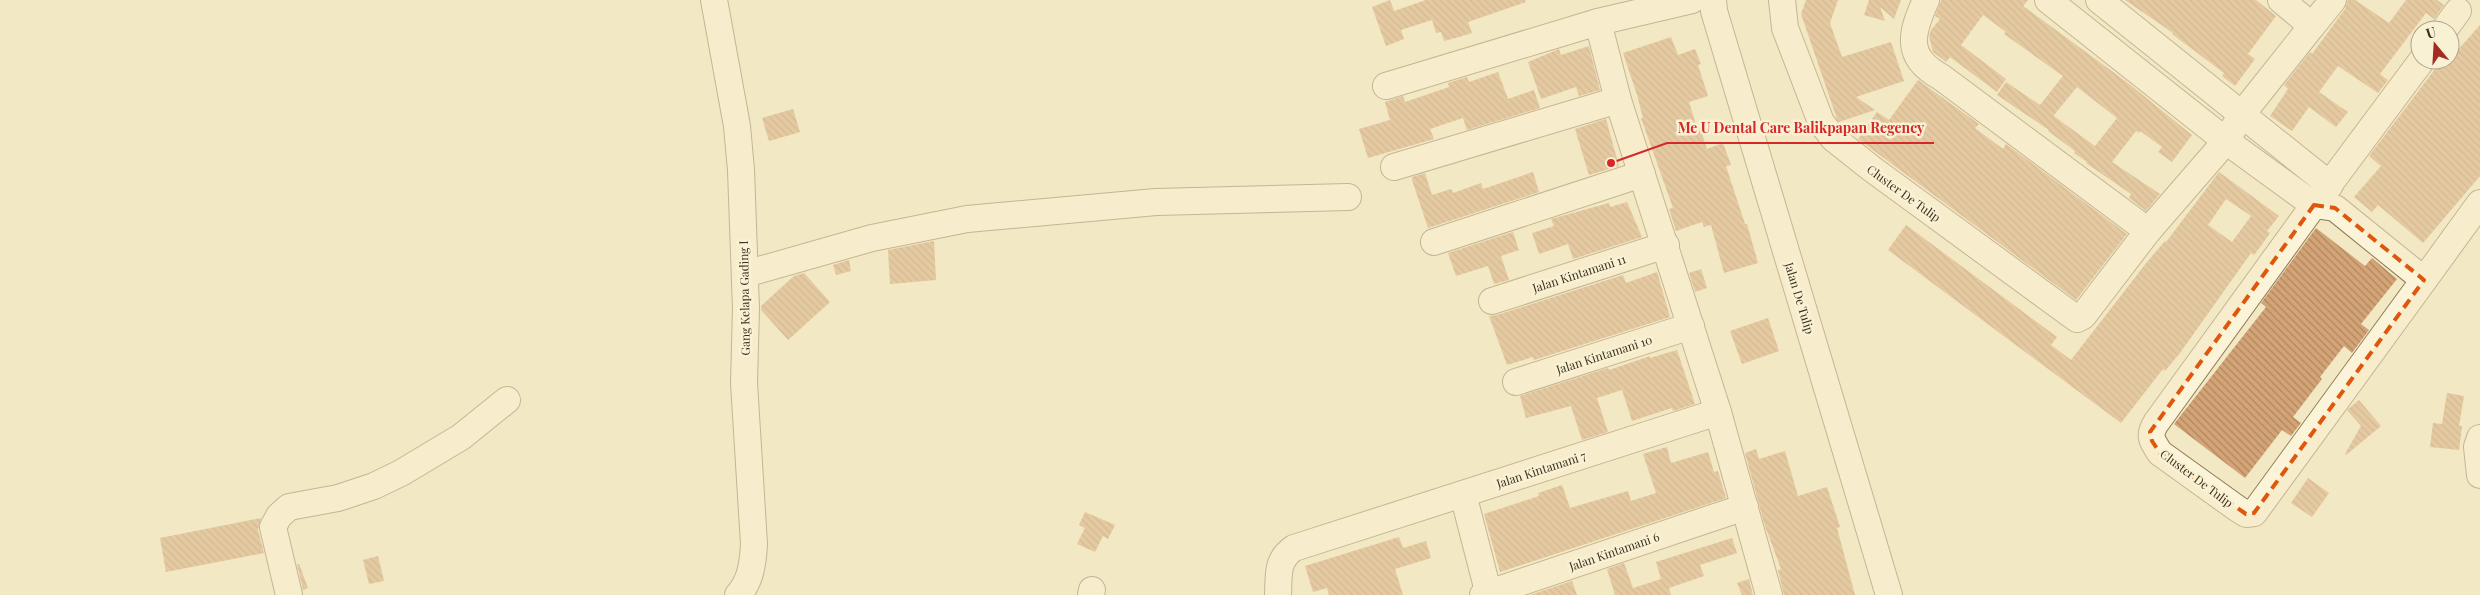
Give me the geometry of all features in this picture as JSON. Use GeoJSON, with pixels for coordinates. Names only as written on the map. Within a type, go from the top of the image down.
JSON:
{"type":"FeatureCollection","features":[{"type":"Feature","properties":{"kind":"street","name":"Gang Kelapa Gading I"},"geometry":{"type":"LineString","coordinates":[[714,0],[737,126],[741,170],[745,274],[744,383],[754,544],[752,567],[743,590],[738,595]]}},
{"type":"Feature","properties":{"kind":"street"},"geometry":{"type":"LineString","coordinates":[[1386,86],[1598,22],[1692,0]]}},
{"type":"Feature","properties":{"kind":"street","name":"Jalan De Tulip"},"geometry":{"type":"LineString","coordinates":[[1714,0],[1714,11],[1889,595]]}},
{"type":"Feature","properties":{"kind":"street","name":"Cluster De Tulip"},"geometry":{"type":"LineString","coordinates":[[1782,0],[1785,28],[1822,122],[1833,138],[1872,170],[2077,319],[2083,316],[2148,231],[2226,141],[2242,114],[2333,0]]}},
{"type":"Feature","properties":{"kind":"street"},"geometry":{"type":"LineString","coordinates":[[1926,0],[1914,25],[1914,43],[1918,60],[1927,69],[1941,77],[2148,231]]}},
{"type":"Feature","properties":{"kind":"street"},"geometry":{"type":"LineString","coordinates":[[2048,0],[2226,141],[2326,199]]}},
{"type":"Feature","properties":{"kind":"street"},"geometry":{"type":"LineString","coordinates":[[2099,0],[2242,114],[2326,199],[2422,284]]}},
{"type":"Feature","properties":{"kind":"street"},"geometry":{"type":"LineString","coordinates":[[2281,0],[2312,26]]}},
{"type":"Feature","properties":{"kind":"street"},"geometry":{"type":"LineString","coordinates":[[1598,22],[1618,100],[1718,412],[1769,595]]}},
{"type":"Feature","properties":{"kind":"street","name":"Cluster De Tulip"},"geometry":{"type":"LineString","coordinates":[[2415,70],[2326,199],[2150,432],[2152,441],[2160,453],[2246,514],[2254,512],[2480,203]]}},
{"type":"Feature","properties":{"kind":"street"},"geometry":{"type":"LineString","coordinates":[[1394,167],[1618,100]]}},
{"type":"Feature","properties":{"kind":"street"},"geometry":{"type":"LineString","coordinates":[[1434,242],[1642,174]]}},
{"type":"Feature","properties":{"kind":"street"},"geometry":{"type":"LineString","coordinates":[[745,274],[872,238],[967,219],[1156,202],[1348,197]]}},
{"type":"Feature","properties":{"kind":"street","name":"Jalan Kintamani 11"},"geometry":{"type":"LineString","coordinates":[[1492,301],[1666,245]]}},
{"type":"Feature","properties":{"kind":"street","name":"Jalan Kintamani 10"},"geometry":{"type":"LineString","coordinates":[[1516,382],[1692,326]]}},
{"type":"Feature","properties":{"kind":"street"},"geometry":{"type":"LineString","coordinates":[[289,595],[273,527],[279,516],[289,507],[338,498],[374,486],[401,473],[461,437],[507,400]]}},
{"type":"Feature","properties":{"kind":"street","name":"Jalan Kintamani 7"},"geometry":{"type":"LineString","coordinates":[[1278,595],[1280,563],[1284,554],[1294,548],[1718,412]]}},
{"type":"Feature","properties":{"kind":"street"},"geometry":{"type":"LineString","coordinates":[[2479,469],[2477,447],[2480,438]]}},
{"type":"Feature","properties":{"kind":"street"},"geometry":{"type":"LineString","coordinates":[[1464,494],[1487,594]]}},
{"type":"Feature","properties":{"kind":"street","name":"Jalan Kintamani 6"},"geometry":{"type":"LineString","coordinates":[[1487,594],[1745,507]]}},
{"type":"Feature","properties":{"kind":"highlighted area"},"geometry":{"type":"Polygon","coordinates":[[[2314,205],[2335,208],[2424,280],[2254,513],[2246,514],[2238,509],[2160,453],[2152,441],[2150,432],[2156,423],[2314,205]]]}},
{"type":"Feature","properties":{"kind":"building"},"geometry":{"type":"Polygon","coordinates":[[[1390,0],[1394,11],[1426,0],[1525,0],[1526,2],[1468,22],[1472,33],[1444,41],[1441,32],[1436,33],[1432,20],[1401,30],[1404,39],[1386,46],[1372,7],[1390,0]]]}},
{"type":"Feature","properties":{"kind":"building"},"geometry":{"type":"Polygon","coordinates":[[[1806,0],[1838,0],[1830,23],[1842,57],[1891,42],[1904,81],[1856,97],[1875,110],[1839,122],[1837,119],[1801,14],[1806,0]]]}},
{"type":"Feature","properties":{"kind":"building"},"geometry":{"type":"Polygon","coordinates":[[[1869,0],[1901,0],[1894,19],[1880,7],[1885,21],[1864,15],[1869,0]]]}},
{"type":"Feature","properties":{"kind":"building"},"geometry":{"type":"Polygon","coordinates":[[[1941,0],[2028,0],[2023,6],[2128,83],[2192,135],[2172,162],[2158,152],[2162,147],[2140,131],[2139,133],[2136,131],[2112,162],[2160,194],[2146,211],[2129,198],[2131,194],[2086,163],[2074,153],[2075,151],[2049,130],[1997,95],[2006,82],[2040,105],[2063,76],[2004,34],[2006,32],[1983,15],[1961,45],[2006,79],[1997,92],[1950,57],[1946,62],[1933,52],[1929,36],[1931,30],[1940,19],[1935,16],[1941,0]],[[2077,87],[2054,115],[2095,146],[2117,118],[2077,87]]]}},
{"type":"Feature","properties":{"kind":"building"},"geometry":{"type":"Polygon","coordinates":[[[2125,0],[2256,0],[2276,16],[2248,54],[2255,59],[2235,86],[2222,76],[2224,73],[2173,33],[2125,0]]]}},
{"type":"Feature","properties":{"kind":"building"},"geometry":{"type":"Polygon","coordinates":[[[2348,0],[2355,0],[2389,23],[2406,0],[2437,0],[2444,5],[2434,19],[2426,13],[2421,20],[2410,20],[2410,34],[2380,74],[2388,80],[2378,93],[2338,66],[2319,92],[2348,112],[2336,127],[2309,107],[2292,131],[2270,116],[2288,89],[2284,85],[2310,52],[2312,54],[2345,9],[2348,0]]]}},
{"type":"Feature","properties":{"kind":"building"},"geometry":{"type":"Polygon","coordinates":[[[2480,25],[2480,176],[2423,243],[2378,205],[2372,212],[2354,197],[2381,166],[2369,156],[2434,70],[2460,70],[2460,48],[2480,25]]]}},
{"type":"Feature","properties":{"kind":"building"},"geometry":{"type":"Polygon","coordinates":[[[1671,37],[1678,55],[1695,49],[1701,64],[1698,65],[1708,96],[1689,102],[1697,128],[1700,127],[1707,149],[1723,143],[1731,165],[1726,166],[1745,224],[1747,224],[1758,263],[1724,273],[1711,225],[1704,227],[1702,222],[1676,231],[1669,209],[1673,208],[1641,118],[1643,118],[1637,95],[1623,53],[1671,37]]]}},
{"type":"Feature","properties":{"kind":"building"},"geometry":{"type":"Polygon","coordinates":[[[1589,46],[1600,90],[1579,96],[1576,87],[1541,99],[1528,62],[1559,49],[1561,55],[1589,46]]]}},
{"type":"Feature","properties":{"kind":"building"},"geometry":{"type":"Polygon","coordinates":[[[1498,72],[1508,99],[1534,90],[1540,108],[1467,130],[1463,118],[1430,129],[1434,139],[1368,158],[1359,129],[1390,120],[1385,102],[1403,96],[1405,102],[1449,87],[1448,83],[1467,77],[1469,82],[1498,72]]]}},
{"type":"Feature","properties":{"kind":"building"},"geometry":{"type":"Polygon","coordinates":[[[1918,80],[1979,124],[1975,128],[2003,149],[2006,144],[2127,234],[2076,300],[1858,139],[1877,112],[1889,120],[1918,80]]]}},
{"type":"Feature","properties":{"kind":"building"},"geometry":{"type":"Polygon","coordinates":[[[793,109],[800,132],[769,141],[762,118],[793,109]]]}},
{"type":"Feature","properties":{"kind":"building"},"geometry":{"type":"Polygon","coordinates":[[[1606,119],[1619,166],[1589,175],[1575,129],[1606,119]]]}},
{"type":"Feature","properties":{"kind":"building"},"geometry":{"type":"Polygon","coordinates":[[[1533,172],[1539,192],[1428,228],[1412,180],[1412,177],[1425,173],[1432,195],[1451,189],[1453,193],[1481,183],[1483,189],[1533,172]]]}},
{"type":"Feature","properties":{"kind":"building"},"geometry":{"type":"Polygon","coordinates":[[[2219,172],[2279,216],[2267,231],[2270,233],[2263,243],[2254,255],[2251,253],[2180,353],[2165,371],[2163,369],[2121,423],[1888,250],[1906,225],[2057,337],[2051,345],[2071,360],[2147,262],[2166,242],[2219,172]],[[2226,199],[2208,225],[2232,242],[2251,216],[2226,199]]]}},
{"type":"Feature","properties":{"kind":"building"},"geometry":{"type":"Polygon","coordinates":[[[1627,202],[1642,237],[1573,259],[1568,244],[1539,254],[1532,233],[1554,226],[1551,219],[1609,203],[1610,207],[1627,202]]]}},
{"type":"Feature","properties":{"kind":"building"},"geometry":{"type":"Polygon","coordinates":[[[2316,228],[2365,266],[2372,258],[2397,279],[2361,324],[2369,330],[2352,353],[2344,346],[2293,417],[2301,423],[2291,436],[2282,430],[2245,478],[2174,424],[2266,307],[2261,303],[2316,228]]]}},
{"type":"Feature","properties":{"kind":"building"},"geometry":{"type":"Polygon","coordinates":[[[1513,232],[1519,250],[1501,256],[1509,280],[1494,284],[1488,266],[1456,276],[1448,253],[1513,232]]]}},
{"type":"Feature","properties":{"kind":"building"},"geometry":{"type":"Polygon","coordinates":[[[934,241],[936,280],[890,284],[888,250],[934,241]]]}},
{"type":"Feature","properties":{"kind":"building"},"geometry":{"type":"Polygon","coordinates":[[[849,260],[851,271],[836,275],[833,265],[849,260]]]}},
{"type":"Feature","properties":{"kind":"building"},"geometry":{"type":"Polygon","coordinates":[[[1701,269],[1707,288],[1695,292],[1689,273],[1701,269]]]}},
{"type":"Feature","properties":{"kind":"building"},"geometry":{"type":"Polygon","coordinates":[[[1657,272],[1670,317],[1534,360],[1533,357],[1507,365],[1489,316],[1623,275],[1626,283],[1657,272]]]}},
{"type":"Feature","properties":{"kind":"building"},"geometry":{"type":"Polygon","coordinates":[[[804,273],[830,302],[788,340],[761,310],[761,306],[794,276],[804,273]]]}},
{"type":"Feature","properties":{"kind":"building"},"geometry":{"type":"Polygon","coordinates":[[[1768,318],[1779,351],[1742,364],[1730,331],[1768,318]]]}},
{"type":"Feature","properties":{"kind":"building"},"geometry":{"type":"Polygon","coordinates":[[[1677,350],[1695,404],[1673,411],[1672,408],[1632,421],[1622,390],[1597,398],[1608,432],[1582,440],[1571,406],[1526,418],[1520,396],[1608,368],[1609,370],[1650,356],[1650,358],[1677,350]]]}},
{"type":"Feature","properties":{"kind":"building"},"geometry":{"type":"Polygon","coordinates":[[[2447,393],[2464,396],[2459,426],[2462,426],[2459,450],[2430,447],[2433,423],[2442,424],[2447,393]]]}},
{"type":"Feature","properties":{"kind":"building"},"geometry":{"type":"Polygon","coordinates":[[[2359,400],[2381,426],[2346,455],[2361,426],[2347,410],[2359,400]]]}},
{"type":"Feature","properties":{"kind":"building"},"geometry":{"type":"Polygon","coordinates":[[[1667,447],[1671,463],[1708,452],[1714,472],[1718,471],[1726,498],[1500,572],[1484,514],[1539,496],[1538,493],[1562,485],[1570,508],[1628,491],[1631,501],[1656,493],[1643,454],[1667,447]]]}},
{"type":"Feature","properties":{"kind":"building"},"geometry":{"type":"Polygon","coordinates":[[[1756,449],[1759,459],[1785,451],[1798,496],[1827,487],[1840,527],[1837,528],[1855,595],[1784,595],[1778,570],[1781,569],[1764,523],[1745,453],[1756,449]]]}},
{"type":"Feature","properties":{"kind":"building"},"geometry":{"type":"Polygon","coordinates":[[[2308,478],[2329,493],[2312,517],[2291,503],[2308,478]]]}},
{"type":"Feature","properties":{"kind":"building"},"geometry":{"type":"Polygon","coordinates":[[[1085,512],[1115,525],[1108,539],[1103,536],[1095,552],[1077,544],[1085,528],[1079,525],[1085,512]]]}},
{"type":"Feature","properties":{"kind":"building"},"geometry":{"type":"Polygon","coordinates":[[[261,518],[258,530],[264,553],[166,572],[160,538],[261,518]]]}},
{"type":"Feature","properties":{"kind":"building"},"geometry":{"type":"Polygon","coordinates":[[[1399,537],[1403,548],[1426,541],[1431,558],[1395,569],[1403,595],[1329,595],[1327,588],[1313,592],[1305,566],[1399,537]]]}},
{"type":"Feature","properties":{"kind":"building"},"geometry":{"type":"Polygon","coordinates":[[[1732,538],[1737,553],[1700,565],[1704,576],[1669,588],[1671,595],[1615,595],[1607,569],[1624,563],[1633,588],[1661,579],[1656,562],[1732,538]]]}},
{"type":"Feature","properties":{"kind":"building"},"geometry":{"type":"Polygon","coordinates":[[[378,556],[384,581],[369,584],[363,560],[378,556]]]}},
{"type":"Feature","properties":{"kind":"building"},"geometry":{"type":"Polygon","coordinates":[[[297,564],[299,564],[308,588],[303,590],[297,564]]]}},
{"type":"Feature","properties":{"kind":"building"},"geometry":{"type":"Polygon","coordinates":[[[1749,579],[1753,595],[1742,595],[1737,583],[1749,579]]]}},
{"type":"Feature","properties":{"kind":"building"},"geometry":{"type":"Polygon","coordinates":[[[1572,581],[1577,595],[1530,595],[1572,581]]]}},
{"type":"Feature","properties":{"kind":"place","name":"Me U Dental Care Balikpapan Regency"},"geometry":{"type":"Point","coordinates":[1611,163]}}]}
